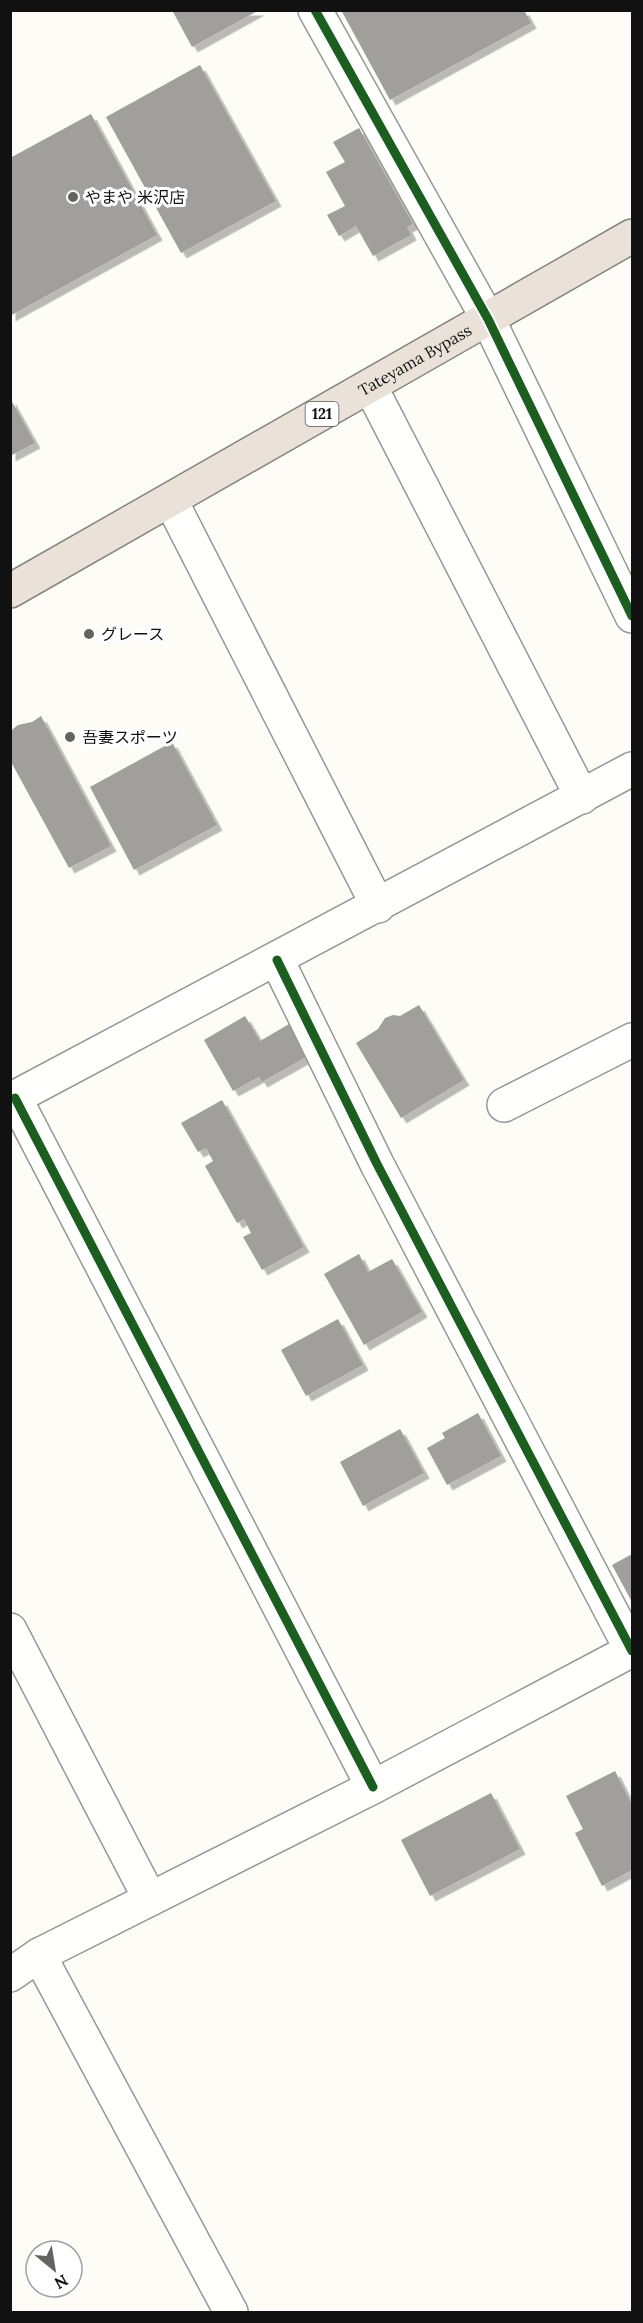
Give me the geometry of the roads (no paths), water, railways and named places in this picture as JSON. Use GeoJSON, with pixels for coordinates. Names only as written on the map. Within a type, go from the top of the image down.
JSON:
{"type":"FeatureCollection","features":[{"type":"Feature","properties":{"kind":"highway","name":"Tateyama Bypass"},"geometry":{"type":"LineString","coordinates":[[10,591],[633,236]]}},
{"type":"Feature","properties":{"kind":"street"},"geometry":{"type":"LineString","coordinates":[[315,10],[488,319],[633,616]]}},
{"type":"Feature","properties":{"kind":"street"},"geometry":{"type":"LineString","coordinates":[[370,386],[582,797]]}},
{"type":"Feature","properties":{"kind":"street"},"geometry":{"type":"LineString","coordinates":[[171,501],[378,906]]}},
{"type":"Feature","properties":{"kind":"street"},"geometry":{"type":"LineString","coordinates":[[373,1787],[13,1099],[633,769]]}},
{"type":"Feature","properties":{"kind":"street"},"geometry":{"type":"LineString","coordinates":[[10,1976],[39,1955],[373,1787],[632,1650],[377,1164],[277,960]]}},
{"type":"Feature","properties":{"kind":"street"},"geometry":{"type":"LineString","coordinates":[[504,1105],[633,1040]]}},
{"type":"Feature","properties":{"kind":"street"},"geometry":{"type":"LineString","coordinates":[[10,1630],[150,1899]]}},
{"type":"Feature","properties":{"kind":"street"},"geometry":{"type":"LineString","coordinates":[[39,1955],[231,2313]]}},
{"type":"Feature","properties":{"kind":"place","name":"やまや 米沢店"},"geometry":{"type":"Point","coordinates":[73,197]}},
{"type":"Feature","properties":{"kind":"place","name":"グレース"},"geometry":{"type":"Point","coordinates":[89,634]}},
{"type":"Feature","properties":{"kind":"place","name":"吾妻スポーツ"},"geometry":{"type":"Point","coordinates":[70,737]}}]}
